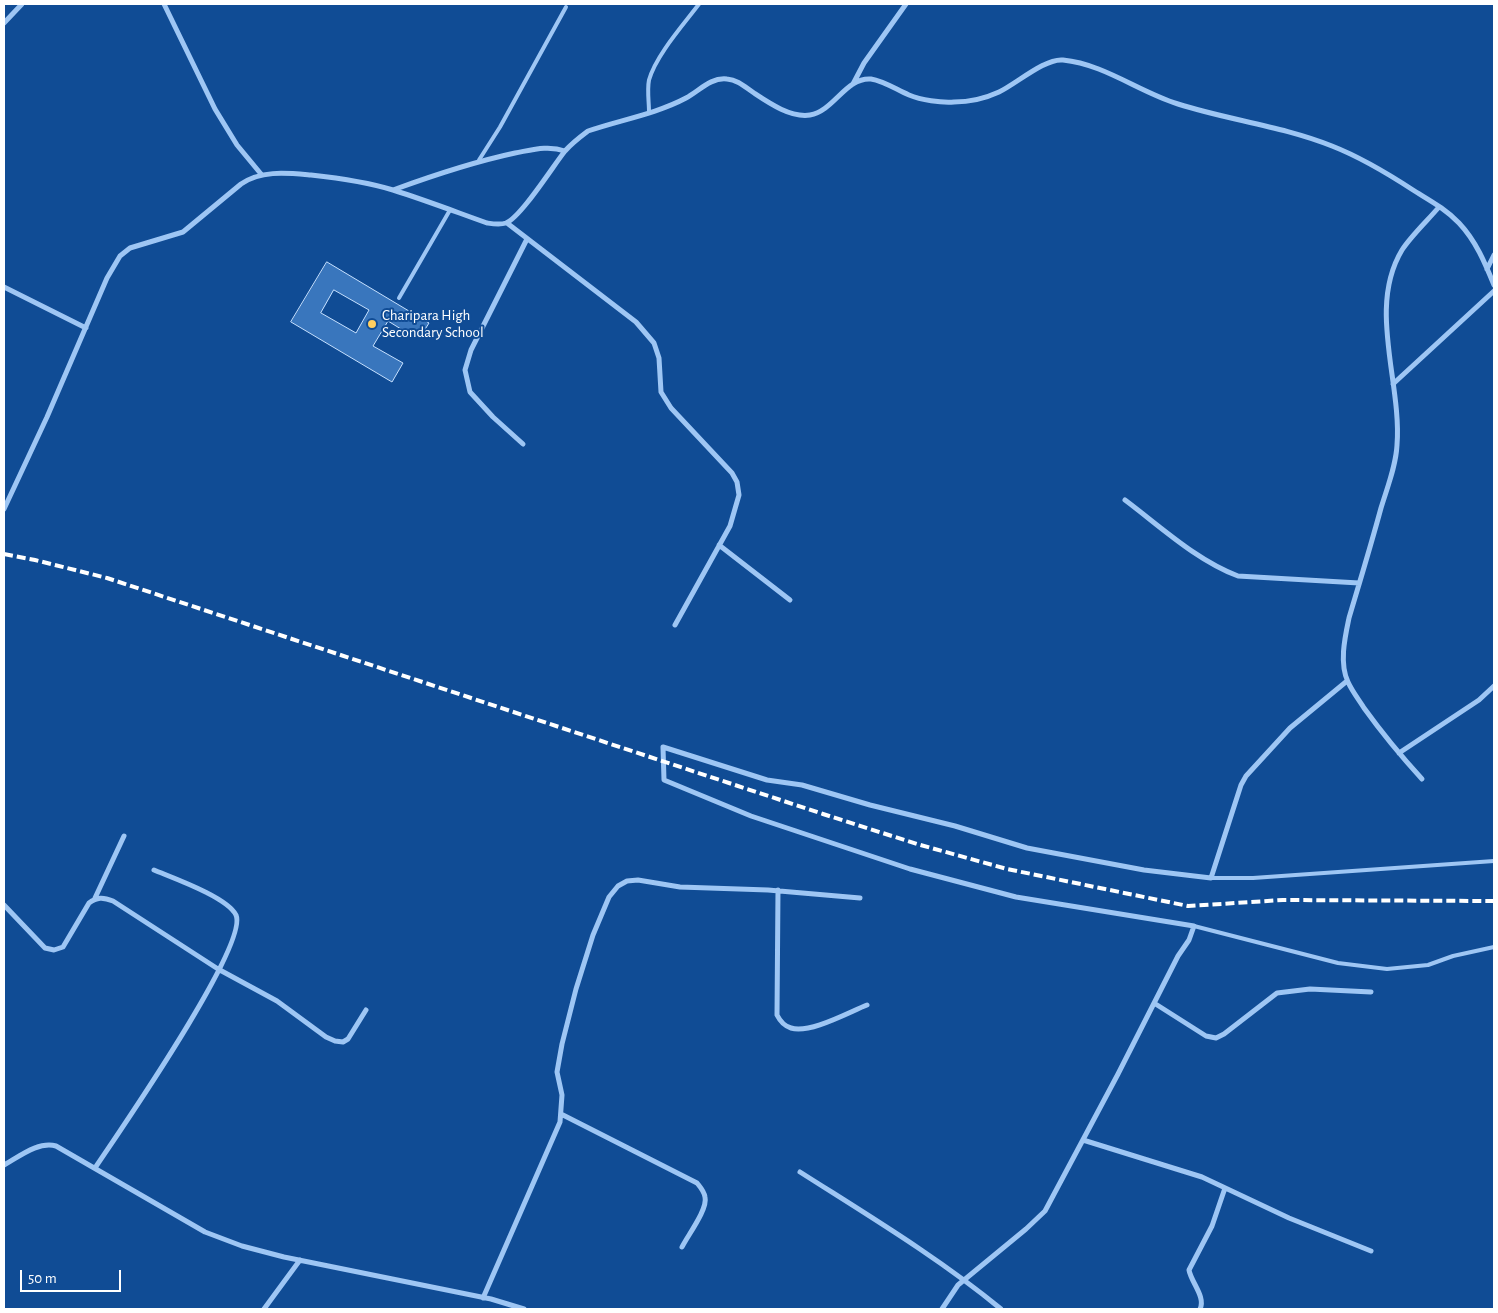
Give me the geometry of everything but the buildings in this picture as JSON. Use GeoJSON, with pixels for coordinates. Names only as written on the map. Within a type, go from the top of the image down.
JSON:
{"type":"FeatureCollection","features":[{"type":"Feature","properties":{"kind":"street"},"geometry":{"type":"LineString","coordinates":[[4,23],[22,4]]}},
{"type":"Feature","properties":{"kind":"street"},"geometry":{"type":"LineString","coordinates":[[164,4],[215,110],[237,145],[261,174]]}},
{"type":"Feature","properties":{"kind":"street"},"geometry":{"type":"LineString","coordinates":[[4,508],[47,417],[107,278],[120,256],[130,248],[183,232],[250,178],[261,174],[297,174],[373,185],[487,222],[498,225],[507,223],[521,210],[572,143],[588,131],[684,99],[720,78],[738,82],[778,107],[795,113],[808,115],[823,110],[852,84],[864,63],[906,4]]}},
{"type":"Feature","properties":{"kind":"street"},"geometry":{"type":"LineString","coordinates":[[852,84],[870,79],[912,96],[954,102],[990,96],[1055,60],[1098,69],[1176,104],[1278,130],[1328,144],[1348,152],[1394,178],[1439,207],[1458,222],[1482,255],[1494,285]]}},
{"type":"Feature","properties":{"kind":"street"},"geometry":{"type":"LineString","coordinates":[[393,190],[479,160],[538,149],[556,148],[565,151]]}},
{"type":"Feature","properties":{"kind":"street"},"geometry":{"type":"LineString","coordinates":[[1422,779],[1383,735],[1347,681],[1343,657],[1344,640],[1388,486],[1397,446],[1397,426],[1386,320],[1389,288],[1402,250],[1439,207]]}},
{"type":"Feature","properties":{"kind":"street"},"geometry":{"type":"LineString","coordinates":[[507,223],[636,322],[654,343],[659,358],[661,392],[671,408],[732,473],[737,482],[739,495],[730,526],[675,625]]}},
{"type":"Feature","properties":{"kind":"street"},"geometry":{"type":"LineString","coordinates":[[523,444],[493,417],[470,392],[465,370],[471,350],[527,238]]}},
{"type":"Feature","properties":{"kind":"street"},"geometry":{"type":"LineString","coordinates":[[1488,269],[1494,255]]}},
{"type":"Feature","properties":{"kind":"street"},"geometry":{"type":"LineString","coordinates":[[4,287],[86,328]]}},
{"type":"Feature","properties":{"kind":"street"},"geometry":{"type":"LineString","coordinates":[[1393,384],[1494,291]]}},
{"type":"Feature","properties":{"kind":"street"},"geometry":{"type":"LineString","coordinates":[[1125,500],[1220,569],[1238,576],[1360,583]]}},
{"type":"Feature","properties":{"kind":"street"},"geometry":{"type":"LineString","coordinates":[[719,545],[790,600]]}},
{"type":"Feature","properties":{"kind":"street"},"geometry":{"type":"LineString","coordinates":[[942,1309],[964,1279],[1026,1229],[1044,1211],[1178,956],[1189,940],[1194,926],[1016,897],[910,869],[751,816],[664,780],[664,747],[767,780],[802,785],[870,805],[956,826],[1027,848],[1144,870],[1211,878],[1241,785],[1246,776],[1290,728],[1347,681]]}},
{"type":"Feature","properties":{"kind":"street"},"geometry":{"type":"LineString","coordinates":[[1399,753],[1479,700],[1494,686]]}},
{"type":"Feature","properties":{"kind":"street"},"geometry":{"type":"LineString","coordinates":[[4,905],[45,948],[54,950],[63,947],[89,903],[95,898],[124,836]]}},
{"type":"Feature","properties":{"kind":"street"},"geometry":{"type":"LineString","coordinates":[[95,1168],[167,1060],[192,1018],[234,936],[236,916],[227,905],[215,897],[154,870]]}},
{"type":"Feature","properties":{"kind":"street"},"geometry":{"type":"LineString","coordinates":[[483,1298],[556,1133],[561,1114],[562,1095],[557,1072],[567,1026],[593,935],[610,897],[618,886],[628,881],[638,880],[680,886],[778,890],[860,898]]}},
{"type":"Feature","properties":{"kind":"street"},"geometry":{"type":"LineString","coordinates":[[778,890],[777,1015],[781,1022],[790,1028],[801,1030],[816,1026],[867,1005]]}},
{"type":"Feature","properties":{"kind":"street"},"geometry":{"type":"LineString","coordinates":[[95,898],[113,901],[218,969],[276,1001],[326,1037],[335,1041],[343,1042],[348,1038],[366,1010]]}},
{"type":"Feature","properties":{"kind":"street"},"geometry":{"type":"LineString","coordinates":[[1154,1003],[1206,1036],[1216,1038],[1224,1034],[1277,993],[1310,989],[1371,992]]}},
{"type":"Feature","properties":{"kind":"street"},"geometry":{"type":"LineString","coordinates":[[561,1114],[697,1183],[704,1191],[706,1198],[704,1207],[682,1247]]}},
{"type":"Feature","properties":{"kind":"street"},"geometry":{"type":"LineString","coordinates":[[1083,1140],[1202,1177],[1289,1218],[1371,1250]]}},
{"type":"Feature","properties":{"kind":"street"},"geometry":{"type":"LineString","coordinates":[[4,1164],[37,1147],[48,1144],[56,1146],[205,1232],[221,1239],[256,1250],[483,1298],[524,1309]]}},
{"type":"Feature","properties":{"kind":"street"},"geometry":{"type":"LineString","coordinates":[[800,1172],[964,1279],[1001,1309]]}},
{"type":"Feature","properties":{"kind":"street"},"geometry":{"type":"LineString","coordinates":[[1200,1309],[1202,1305],[1200,1297],[1189,1270],[1212,1226],[1225,1188]]}},
{"type":"Feature","properties":{"kind":"street"},"geometry":{"type":"LineString","coordinates":[[264,1309],[300,1260]]}},
{"type":"Feature","properties":{"kind":"lane"},"geometry":{"type":"LineString","coordinates":[[649,112],[649,81],[654,68],[670,42],[699,4]]}},
{"type":"Feature","properties":{"kind":"lane"},"geometry":{"type":"LineString","coordinates":[[479,160],[500,127],[566,7]]}},
{"type":"Feature","properties":{"kind":"lane"},"geometry":{"type":"LineString","coordinates":[[399,298],[450,210]]}},
{"type":"Feature","properties":{"kind":"lane"},"geometry":{"type":"LineString","coordinates":[[1211,878],[1253,878],[1494,861]]}},
{"type":"Feature","properties":{"kind":"lane"},"geometry":{"type":"LineString","coordinates":[[1194,926],[1338,962],[1387,970],[1428,965],[1453,956],[1494,947]]}},
{"type":"Feature","properties":{"kind":"railway"},"geometry":{"type":"LineString","coordinates":[[4,554],[107,578],[823,814],[917,844],[1007,869],[1188,906],[1283,900],[1494,901]]}},
{"type":"Feature","properties":{"kind":"place","name":"Charipara High Secondary School"},"geometry":{"type":"Point","coordinates":[372,324]}}]}
